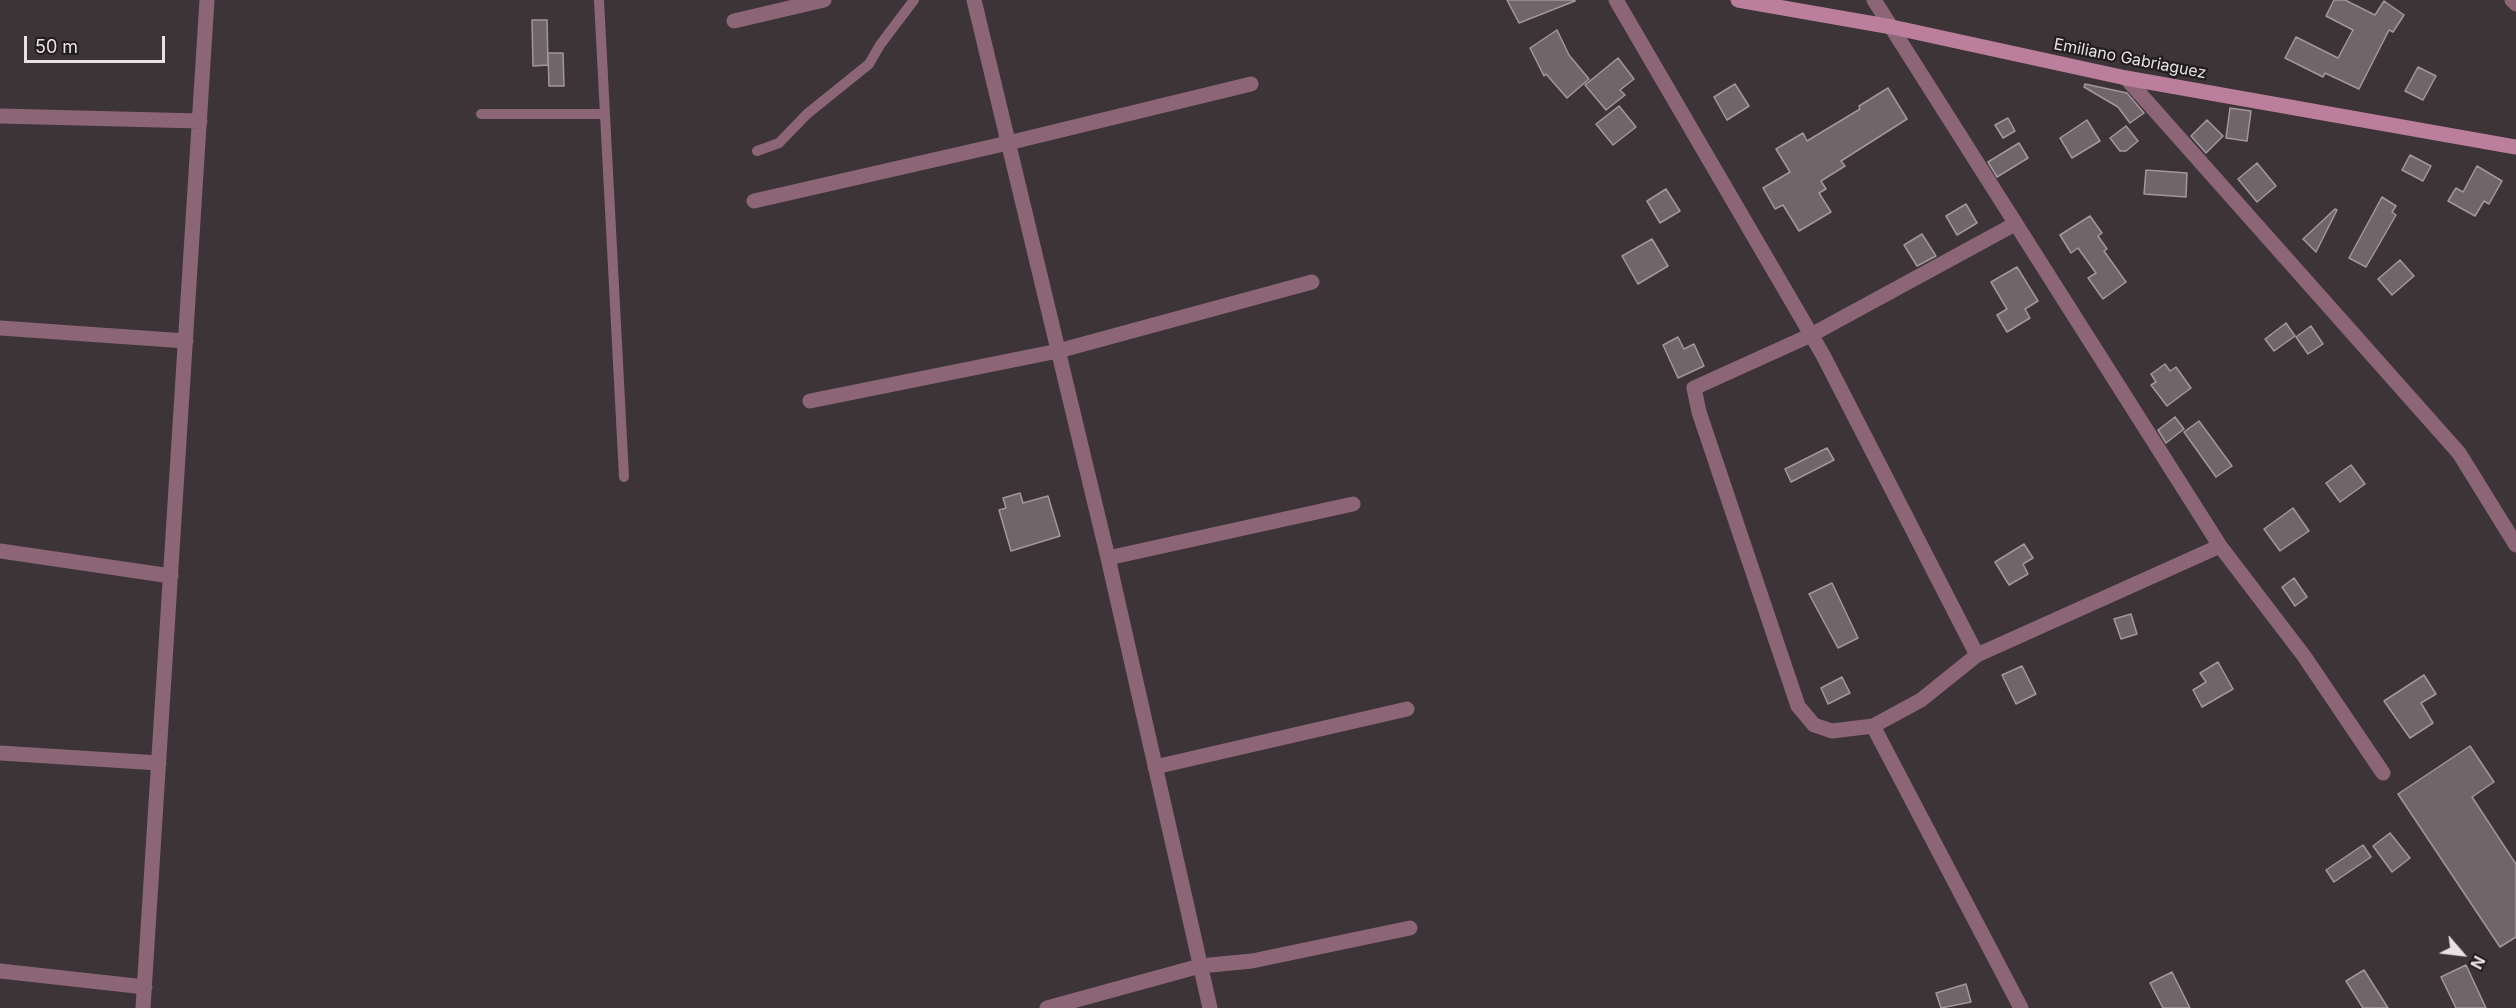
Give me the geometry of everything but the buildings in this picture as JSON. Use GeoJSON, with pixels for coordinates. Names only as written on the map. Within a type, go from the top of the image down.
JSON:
{"type":"FeatureCollection","features":[{"type":"Feature","properties":{"kind":"main road","name":"Emiliano Gabriaguez"},"geometry":{"type":"LineString","coordinates":[[1738,0],[1892,27],[2126,78],[2516,147]]}},
{"type":"Feature","properties":{"kind":"street"},"geometry":{"type":"LineString","coordinates":[[143,1008],[207,0]]}},
{"type":"Feature","properties":{"kind":"street"},"geometry":{"type":"LineString","coordinates":[[734,21],[824,0]]}},
{"type":"Feature","properties":{"kind":"street"},"geometry":{"type":"LineString","coordinates":[[974,0],[1108,558],[1210,1008]]}},
{"type":"Feature","properties":{"kind":"street"},"geometry":{"type":"LineString","coordinates":[[1616,0],[1811,335],[1977,655]]}},
{"type":"Feature","properties":{"kind":"street"},"geometry":{"type":"LineString","coordinates":[[1874,0],[2220,546],[2304,656],[2383,773]]}},
{"type":"Feature","properties":{"kind":"street"},"geometry":{"type":"LineString","coordinates":[[2512,0],[2516,4]]}},
{"type":"Feature","properties":{"kind":"street"},"geometry":{"type":"LineString","coordinates":[[2126,78],[2459,453],[2516,545]]}},
{"type":"Feature","properties":{"kind":"street"},"geometry":{"type":"LineString","coordinates":[[754,201],[1251,84]]}},
{"type":"Feature","properties":{"kind":"street"},"geometry":{"type":"LineString","coordinates":[[0,116],[200,121]]}},
{"type":"Feature","properties":{"kind":"street"},"geometry":{"type":"LineString","coordinates":[[2015,224],[1811,335],[1694,388],[1699,412],[1798,706],[1814,725],[1832,731],[1873,726],[1921,700],[1977,655],[2220,546]]}},
{"type":"Feature","properties":{"kind":"street"},"geometry":{"type":"LineString","coordinates":[[810,401],[1058,351],[1312,282]]}},
{"type":"Feature","properties":{"kind":"street"},"geometry":{"type":"LineString","coordinates":[[0,328],[186,341]]}},
{"type":"Feature","properties":{"kind":"street"},"geometry":{"type":"LineString","coordinates":[[1108,558],[1353,504]]}},
{"type":"Feature","properties":{"kind":"street"},"geometry":{"type":"LineString","coordinates":[[0,551],[171,576]]}},
{"type":"Feature","properties":{"kind":"street"},"geometry":{"type":"LineString","coordinates":[[1155,767],[1407,709]]}},
{"type":"Feature","properties":{"kind":"street"},"geometry":{"type":"LineString","coordinates":[[1873,726],[2021,1008]]}},
{"type":"Feature","properties":{"kind":"street"},"geometry":{"type":"LineString","coordinates":[[0,753],[159,763]]}},
{"type":"Feature","properties":{"kind":"street"},"geometry":{"type":"LineString","coordinates":[[1047,1008],[1200,966],[1252,961],[1410,928]]}},
{"type":"Feature","properties":{"kind":"street"},"geometry":{"type":"LineString","coordinates":[[0,971],[145,987]]}},
{"type":"Feature","properties":{"kind":"lane"},"geometry":{"type":"LineString","coordinates":[[599,0],[624,477]]}},
{"type":"Feature","properties":{"kind":"lane"},"geometry":{"type":"LineString","coordinates":[[757,151],[778,143],[807,114],[869,64],[879,45],[914,0]]}},
{"type":"Feature","properties":{"kind":"lane"},"geometry":{"type":"LineString","coordinates":[[481,114],[605,114]]}}]}
